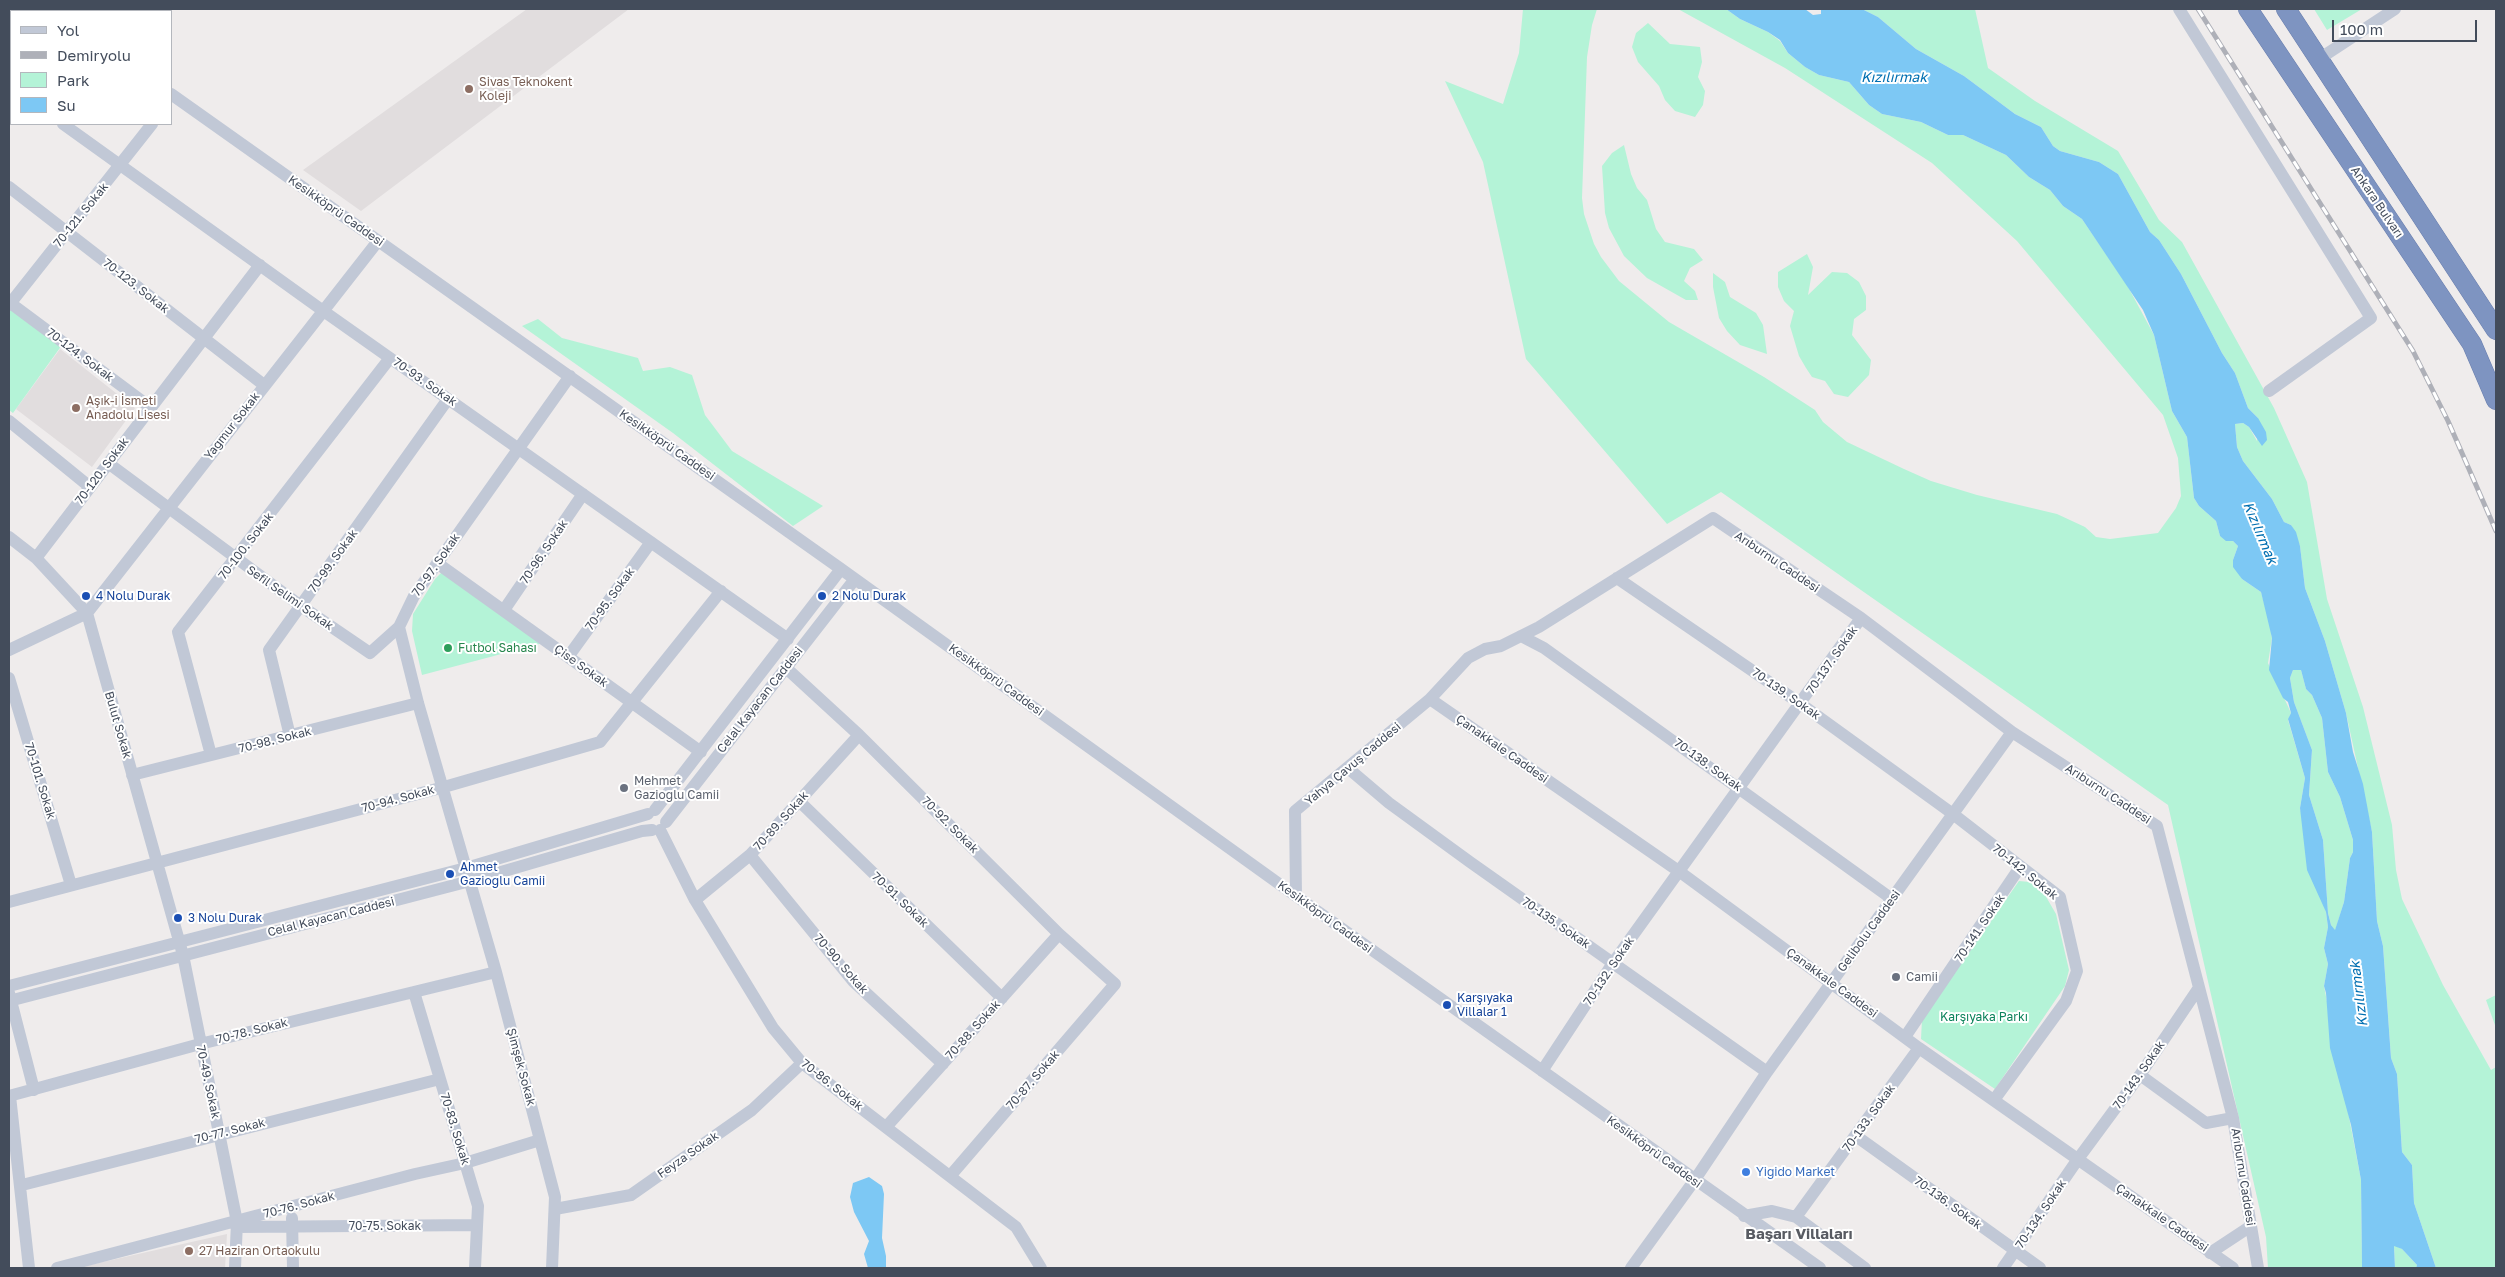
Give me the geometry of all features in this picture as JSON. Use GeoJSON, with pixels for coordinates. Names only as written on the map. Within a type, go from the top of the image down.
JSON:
{"type":"FeatureCollection","features":[{"type":"Feature","properties":{"kind":"highway","name":"Ankara Bulvarı"},"geometry":{"type":"LineString","coordinates":[[2248,9],[2472,344],[2496,400]]}},
{"type":"Feature","properties":{"kind":"highway"},"geometry":{"type":"LineString","coordinates":[[2286,9],[2496,330]]}},
{"type":"Feature","properties":{"kind":"street"},"geometry":{"type":"LineString","coordinates":[[2179,9],[2371,318],[2269,391]]}},
{"type":"Feature","properties":{"kind":"street"},"geometry":{"type":"LineString","coordinates":[[2319,59],[2395,9]]}},
{"type":"Feature","properties":{"kind":"street","name":"Kesikköprü Caddesi"},"geometry":{"type":"LineString","coordinates":[[172,96],[841,568],[1694,1181],[1820,1268]]}},
{"type":"Feature","properties":{"kind":"street","name":"70-93. Sokak"},"geometry":{"type":"LineString","coordinates":[[64,125],[322,310],[788,638]]}},
{"type":"Feature","properties":{"kind":"street","name":"70-121. Sokak"},"geometry":{"type":"LineString","coordinates":[[9,303],[151,125]]}},
{"type":"Feature","properties":{"kind":"street","name":"70-123. Sokak"},"geometry":{"type":"LineString","coordinates":[[9,187],[264,385]]}},
{"type":"Feature","properties":{"kind":"street","name":"Yağmur Sokak"},"geometry":{"type":"LineString","coordinates":[[87,613],[378,240]]}},
{"type":"Feature","properties":{"kind":"street","name":"70-120. Sokak"},"geometry":{"type":"LineString","coordinates":[[36,558],[260,265]]}},
{"type":"Feature","properties":{"kind":"street","name":"70-124. Sokak"},"geometry":{"type":"LineString","coordinates":[[9,303],[150,408]]}},
{"type":"Feature","properties":{"kind":"street","name":"70-100. Sokak"},"geometry":{"type":"LineString","coordinates":[[212,755],[178,632],[390,358]]}},
{"type":"Feature","properties":{"kind":"street","name":"70-97. Sokak"},"geometry":{"type":"LineString","coordinates":[[399,627],[414,596],[570,376]]}},
{"type":"Feature","properties":{"kind":"street","name":"70-99. Sokak"},"geometry":{"type":"LineString","coordinates":[[290,736],[269,650],[448,399]]}},
{"type":"Feature","properties":{"kind":"street"},"geometry":{"type":"LineString","coordinates":[[9,421],[90,486]]}},
{"type":"Feature","properties":{"kind":"street","name":"Sefil Selimi Sokak"},"geometry":{"type":"LineString","coordinates":[[108,463],[236,559],[370,653],[399,627]]}},
{"type":"Feature","properties":{"kind":"street","name":"70-96. Sokak"},"geometry":{"type":"LineString","coordinates":[[504,610],[584,494]]}},
{"type":"Feature","properties":{"kind":"street","name":"Yahya Çavuş Caddesi"},"geometry":{"type":"LineString","coordinates":[[1296,896],[1296,811],[1349,769],[1430,699],[1468,658],[1485,649],[1501,646],[1521,636],[1713,518]]}},
{"type":"Feature","properties":{"kind":"street","name":"Arıburnu Caddesi"},"geometry":{"type":"LineString","coordinates":[[1713,518],[1861,618],[2012,732],[2157,826],[2233,1118],[2258,1268]]}},
{"type":"Feature","properties":{"kind":"street","name":"Bulut Sokak"},"geometry":{"type":"LineString","coordinates":[[9,536],[36,558],[87,613],[181,949]]}},
{"type":"Feature","properties":{"kind":"street","name":"70-95. Sokak"},"geometry":{"type":"LineString","coordinates":[[568,656],[651,542]]}},
{"type":"Feature","properties":{"kind":"street","name":"Çise Sokak"},"geometry":{"type":"LineString","coordinates":[[437,563],[700,752]]}},
{"type":"Feature","properties":{"kind":"street","name":"Celal Kayacan Caddesi"},"geometry":{"type":"LineString","coordinates":[[9,998],[466,868],[652,812],[841,568]]}},
{"type":"Feature","properties":{"kind":"street","name":"70-139. Sokak"},"geometry":{"type":"LineString","coordinates":[[1616,578],[1801,704],[1953,814]]}},
{"type":"Feature","properties":{"kind":"street","name":"Celal Kayacan Caddesi"},"geometry":{"type":"LineString","coordinates":[[9,986],[181,949],[470,881],[660,827],[855,579]]}},
{"type":"Feature","properties":{"kind":"street","name":"70-94. Sokak"},"geometry":{"type":"LineString","coordinates":[[9,902],[157,861],[444,787],[600,742],[721,591]]}},
{"type":"Feature","properties":{"kind":"street"},"geometry":{"type":"LineString","coordinates":[[9,650],[87,613]]}},
{"type":"Feature","properties":{"kind":"street","name":"70-137. Sokak"},"geometry":{"type":"LineString","coordinates":[[1680,872],[1861,618]]}},
{"type":"Feature","properties":{"kind":"street"},"geometry":{"type":"LineString","coordinates":[[399,627],[418,703],[444,787],[466,868]]}},
{"type":"Feature","properties":{"kind":"street","name":"70-138. Sokak"},"geometry":{"type":"LineString","coordinates":[[1521,636],[1544,648],[1892,899]]}},
{"type":"Feature","properties":{"kind":"street","name":"70-92. Sokak"},"geometry":{"type":"LineString","coordinates":[[785,667],[859,735],[1060,934],[1115,984]]}},
{"type":"Feature","properties":{"kind":"street","name":"70-101. Sokak"},"geometry":{"type":"LineString","coordinates":[[9,678],[70,885]]}},
{"type":"Feature","properties":{"kind":"street","name":"Çanakkale Caddesi"},"geometry":{"type":"LineString","coordinates":[[1430,699],[1680,872],[1919,1048],[2233,1268]]}},
{"type":"Feature","properties":{"kind":"street","name":"70-98. Sokak"},"geometry":{"type":"LineString","coordinates":[[132,775],[418,703]]}},
{"type":"Feature","properties":{"kind":"street","name":"Gelibolu Caddesi"},"geometry":{"type":"LineString","coordinates":[[1631,1268],[1694,1181],[1767,1072],[2012,732]]}},
{"type":"Feature","properties":{"kind":"street","name":"70-89. Sokak"},"geometry":{"type":"LineString","coordinates":[[695,900],[750,855],[859,735]]}},
{"type":"Feature","properties":{"kind":"street","name":"70-135. Sokak"},"geometry":{"type":"LineString","coordinates":[[1349,769],[1390,803],[1463,857],[1767,1072]]}},
{"type":"Feature","properties":{"kind":"street","name":"70-91. Sokak"},"geometry":{"type":"LineString","coordinates":[[799,802],[1002,998]]}},
{"type":"Feature","properties":{"kind":"street"},"geometry":{"type":"LineString","coordinates":[[652,812],[664,814],[660,827],[647,824],[652,812]]}},
{"type":"Feature","properties":{"kind":"street","name":"70-142. Sokak"},"geometry":{"type":"LineString","coordinates":[[1953,814],[2060,897],[2077,971],[2066,1001],[1994,1100]]}},
{"type":"Feature","properties":{"kind":"street","name":"70-86. Sokak"},"geometry":{"type":"LineString","coordinates":[[660,827],[695,900],[773,1028],[802,1063],[887,1126],[1016,1227],[1041,1268]]}},
{"type":"Feature","properties":{"kind":"street","name":"70-90. Sokak"},"geometry":{"type":"LineString","coordinates":[[750,855],[853,981],[943,1064]]}},
{"type":"Feature","properties":{"kind":"street","name":"70-141. Sokak"},"geometry":{"type":"LineString","coordinates":[[1905,1037],[2020,867]]}},
{"type":"Feature","properties":{"kind":"street","name":"Şimşek Sokak"},"geometry":{"type":"LineString","coordinates":[[466,868],[496,972],[555,1198],[552,1268]]}},
{"type":"Feature","properties":{"kind":"street","name":"70-132. Sokak"},"geometry":{"type":"LineString","coordinates":[[1542,1072],[1613,963],[1680,872]]}},
{"type":"Feature","properties":{"kind":"street","name":"70-88. Sokak"},"geometry":{"type":"LineString","coordinates":[[887,1126],[1060,934]]}},
{"type":"Feature","properties":{"kind":"street","name":"70-49. Sokak"},"geometry":{"type":"LineString","coordinates":[[181,949],[237,1225],[235,1268]]}},
{"type":"Feature","properties":{"kind":"street","name":"70-78. Sokak"},"geometry":{"type":"LineString","coordinates":[[10,1096],[200,1044],[496,972]]}},
{"type":"Feature","properties":{"kind":"street","name":"70-87. Sokak"},"geometry":{"type":"LineString","coordinates":[[951,1176],[1115,984]]}},
{"type":"Feature","properties":{"kind":"street","name":"70-143. Sokak"},"geometry":{"type":"LineString","coordinates":[[2078,1159],[2140,1075],[2198,989]]}},
{"type":"Feature","properties":{"kind":"street","name":"70-83. Sokak"},"geometry":{"type":"LineString","coordinates":[[414,992],[478,1206],[475,1268]]}},
{"type":"Feature","properties":{"kind":"street"},"geometry":{"type":"LineString","coordinates":[[9,998],[34,1090]]}},
{"type":"Feature","properties":{"kind":"street","name":"70-133. Sokak"},"geometry":{"type":"LineString","coordinates":[[1796,1217],[1919,1048]]}},
{"type":"Feature","properties":{"kind":"street","name":"Feyza Sokak"},"geometry":{"type":"LineString","coordinates":[[554,1209],[631,1195],[752,1110],[802,1063]]}},
{"type":"Feature","properties":{"kind":"street"},"geometry":{"type":"LineString","coordinates":[[2140,1075],[2206,1123],[2233,1118]]}},
{"type":"Feature","properties":{"kind":"street","name":"70-77. Sokak"},"geometry":{"type":"LineString","coordinates":[[22,1185],[219,1133],[440,1079]]}},
{"type":"Feature","properties":{"kind":"street"},"geometry":{"type":"LineString","coordinates":[[10,1096],[22,1185],[29,1268]]}},
{"type":"Feature","properties":{"kind":"street","name":"70-136. Sokak"},"geometry":{"type":"LineString","coordinates":[[1856,1136],[2015,1252],[2040,1268]]}},
{"type":"Feature","properties":{"kind":"street","name":"70-76. Sokak"},"geometry":{"type":"LineString","coordinates":[[57,1268],[237,1225],[415,1174],[465,1163],[540,1140]]}},
{"type":"Feature","properties":{"kind":"street","name":"70-134. Sokak"},"geometry":{"type":"LineString","coordinates":[[2003,1268],[2078,1159]]}},
{"type":"Feature","properties":{"kind":"street"},"geometry":{"type":"LineString","coordinates":[[291,1208],[293,1268]]}},
{"type":"Feature","properties":{"kind":"street"},"geometry":{"type":"LineString","coordinates":[[1744,1216],[1772,1211],[1796,1217],[1865,1268]]}},
{"type":"Feature","properties":{"kind":"street","name":"70-75. Sokak"},"geometry":{"type":"LineString","coordinates":[[237,1225],[477,1225]]}},
{"type":"Feature","properties":{"kind":"street"},"geometry":{"type":"LineString","coordinates":[[2210,1253],[2251,1226]]}},
{"type":"Feature","properties":{"kind":"shaded area","name":"Sivas Teknokent Koleji"},"geometry":{"type":"Polygon","coordinates":[[[527,9],[629,9],[361,211],[303,170],[527,9]]]}},
{"type":"Feature","properties":{"kind":"shaded area","name":"Aşık-i İsmeti Anadolu Lisesi"},"geometry":{"type":"Polygon","coordinates":[[[60,349],[135,408],[92,467],[16,409],[60,349]]]}},
{"type":"Feature","properties":{"kind":"shaded area","name":"27 Haziran Ortaokulu"},"geometry":{"type":"Polygon","coordinates":[[[227,1234],[225,1268],[76,1268],[227,1234]]]}},
{"type":"Feature","properties":{"kind":"green space"},"geometry":{"type":"Polygon","coordinates":[[[1523,9],[1597,9],[1592,25],[1587,57],[1582,198],[1584,214],[1594,244],[1619,281],[1669,322],[1764,377],[1815,410],[1823,422],[1847,442],[1904,469],[1931,481],[1977,495],[2057,514],[2085,527],[2096,537],[2110,539],[2158,533],[2176,508],[2181,496],[2178,458],[2163,415],[2017,241],[1932,163],[1785,68],[1678,9],[1726,9],[1740,19],[1768,32],[1780,41],[1788,53],[1805,67],[1819,75],[1849,82],[1869,105],[1882,114],[1921,122],[1948,135],[1963,135],[2006,155],[2029,177],[2050,190],[2063,206],[2082,219],[2127,285],[2154,335],[2172,411],[2187,437],[2194,498],[2199,506],[2216,521],[2220,536],[2233,541],[2238,546],[2233,560],[2242,579],[2261,592],[2270,624],[2272,638],[2268,663],[2291,713],[2288,720],[2305,778],[2300,808],[2326,912],[2328,927],[2324,948],[2328,964],[2324,986],[2361,1180],[2362,1268],[2268,1268],[2266,1237],[2168,805],[1721,492],[1667,524],[1526,359],[1483,162],[1445,81],[1503,104],[1519,53],[1523,9]]]}},
{"type":"Feature","properties":{"kind":"green space"},"geometry":{"type":"Polygon","coordinates":[[[1862,9],[1975,9],[1988,68],[2035,101],[2118,151],[2159,220],[2182,242],[2274,408],[2307,482],[2327,599],[2363,707],[2392,825],[2396,870],[2402,899],[2443,985],[2491,1070],[2496,1067],[2496,1268],[2436,1268],[2414,1203],[2412,1165],[2402,1152],[2397,1074],[2391,1058],[2383,946],[2377,921],[2372,832],[2346,713],[2325,641],[2305,588],[2300,546],[2291,525],[2284,522],[2272,499],[2243,461],[2237,447],[2235,424],[2243,423],[2249,427],[2257,441],[2258,418],[2248,408],[2235,373],[2222,353],[2181,274],[2159,240],[2150,232],[2118,174],[2099,162],[2060,151],[2053,146],[2041,127],[2015,114],[1964,76],[1916,49],[1878,17],[1862,9]]]}},
{"type":"Feature","properties":{"kind":"green space"},"geometry":{"type":"Polygon","coordinates":[[[2314,9],[2362,9],[2327,30],[2314,9]]]}},
{"type":"Feature","properties":{"kind":"green space"},"geometry":{"type":"Polygon","coordinates":[[[1648,23],[1670,44],[1700,47],[1702,62],[1698,77],[1705,91],[1703,105],[1695,117],[1675,111],[1665,100],[1659,86],[1638,62],[1632,47],[1636,33],[1648,23]]]}},
{"type":"Feature","properties":{"kind":"green space"},"geometry":{"type":"Polygon","coordinates":[[[1624,145],[1631,174],[1637,188],[1647,200],[1656,229],[1665,242],[1694,249],[1703,260],[1690,268],[1684,281],[1695,291],[1698,300],[1686,300],[1647,278],[1624,256],[1609,228],[1605,213],[1602,166],[1612,153],[1624,145]]]}},
{"type":"Feature","properties":{"kind":"green space"},"geometry":{"type":"Polygon","coordinates":[[[1807,254],[1813,267],[1808,295],[1832,272],[1847,273],[1859,282],[1866,296],[1866,310],[1854,319],[1852,335],[1871,360],[1869,375],[1848,397],[1834,394],[1825,381],[1812,377],[1806,368],[1799,356],[1790,326],[1794,311],[1784,301],[1778,287],[1778,272],[1807,254]]]}},
{"type":"Feature","properties":{"kind":"green space"},"geometry":{"type":"Polygon","coordinates":[[[1713,273],[1725,282],[1730,297],[1756,313],[1763,325],[1767,354],[1740,345],[1727,331],[1719,318],[1713,287],[1713,273]]]}},
{"type":"Feature","properties":{"kind":"green space"},"geometry":{"type":"Polygon","coordinates":[[[9,309],[62,345],[13,413],[9,410],[9,309]]]}},
{"type":"Feature","properties":{"kind":"green space"},"geometry":{"type":"Polygon","coordinates":[[[538,319],[562,338],[638,358],[643,371],[670,367],[692,375],[705,415],[732,451],[823,506],[793,526],[673,433],[522,326],[538,319]]]}},
{"type":"Feature","properties":{"kind":"green space"},"geometry":{"type":"Polygon","coordinates":[[[443,571],[543,643],[422,675],[412,631],[413,614],[435,579],[443,571]]]}},
{"type":"Feature","properties":{"kind":"green space"},"geometry":{"type":"Polygon","coordinates":[[[2293,670],[2301,670],[2306,689],[2312,695],[2322,718],[2328,772],[2340,797],[2353,840],[2353,852],[2350,858],[2344,902],[2335,931],[2331,925],[2328,913],[2323,840],[2309,795],[2312,750],[2294,702],[2290,678],[2293,670]]]}},
{"type":"Feature","properties":{"kind":"green space","name":"Karşıyaka Parkı"},"geometry":{"type":"Polygon","coordinates":[[[2019,881],[2030,882],[2045,895],[2056,914],[2069,970],[2065,986],[1995,1089],[1921,1039],[1922,1019],[2019,881]]]}},
{"type":"Feature","properties":{"kind":"green space"},"geometry":{"type":"Polygon","coordinates":[[[2496,995],[2496,1028],[2486,1000],[2496,995]]]}},
{"type":"Feature","properties":{"kind":"green space"},"geometry":{"type":"Polygon","coordinates":[[[2394,1245],[2402,1249],[2417,1265],[2416,1268],[2395,1268],[2394,1245]]]}},
{"type":"Feature","properties":{"kind":"water","name":"Kızılırmak"},"geometry":{"type":"Polygon","coordinates":[[[1726,9],[1805,9],[1813,15],[1821,14],[1821,9],[1862,9],[1878,17],[1916,49],[1964,76],[2015,114],[2041,127],[2053,146],[2060,151],[2099,162],[2118,174],[2150,232],[2159,240],[2181,274],[2222,353],[2235,373],[2248,408],[2258,418],[2266,432],[2267,440],[2262,446],[2249,427],[2243,423],[2235,424],[2237,447],[2243,461],[2272,499],[2284,522],[2291,525],[2296,532],[2300,546],[2305,588],[2325,641],[2346,713],[2372,832],[2377,921],[2383,946],[2391,1058],[2397,1074],[2402,1152],[2412,1165],[2414,1203],[2436,1268],[2416,1268],[2417,1265],[2402,1249],[2394,1246],[2395,1268],[2362,1268],[2361,1180],[2351,1125],[2330,1048],[2324,986],[2328,964],[2324,948],[2328,927],[2326,912],[2307,870],[2300,808],[2305,778],[2288,719],[2291,713],[2288,702],[2283,698],[2269,670],[2272,638],[2261,592],[2242,579],[2233,567],[2233,560],[2238,546],[2233,541],[2226,541],[2220,536],[2216,521],[2199,506],[2194,498],[2187,437],[2172,411],[2154,335],[2143,310],[2082,219],[2063,206],[2050,190],[2029,177],[2006,155],[1963,135],[1948,135],[1921,122],[1882,114],[1869,105],[1849,82],[1819,75],[1805,67],[1788,53],[1780,40],[1768,32],[1740,19],[1726,9]],[[2293,670],[2290,678],[2294,702],[2312,750],[2309,795],[2323,840],[2328,913],[2331,925],[2335,930],[2344,902],[2350,858],[2353,852],[2353,840],[2340,797],[2328,772],[2322,718],[2312,695],[2306,689],[2301,670],[2293,670]]]}},
{"type":"Feature","properties":{"kind":"water"},"geometry":{"type":"Polygon","coordinates":[[[869,1177],[882,1186],[884,1194],[882,1238],[886,1256],[886,1268],[868,1268],[864,1254],[869,1241],[854,1212],[850,1197],[853,1183],[869,1177]]]}},
{"type":"Feature","properties":{"kind":"railway"},"geometry":{"type":"LineString","coordinates":[[2198,9],[2413,351],[2448,421],[2496,531]]}},
{"type":"Feature","properties":{"kind":"place","name":"Sivas Teknokent Koleji"},"geometry":{"type":"Point","coordinates":[469,89]}},
{"type":"Feature","properties":{"kind":"place","name":"Aşık-i İsmeti Anadolu Lisesi"},"geometry":{"type":"Point","coordinates":[76,408]}},
{"type":"Feature","properties":{"kind":"place","name":"4 Nolu Durak"},"geometry":{"type":"Point","coordinates":[86,596]}},
{"type":"Feature","properties":{"kind":"place","name":"2 Nolu Durak"},"geometry":{"type":"Point","coordinates":[822,596]}},
{"type":"Feature","properties":{"kind":"place","name":"Futbol Sahası"},"geometry":{"type":"Point","coordinates":[448,648]}},
{"type":"Feature","properties":{"kind":"place","name":"Mehmet Gazioğlu Camii"},"geometry":{"type":"Point","coordinates":[624,788]}},
{"type":"Feature","properties":{"kind":"place","name":"Ahmet Gazioğlu Camii"},"geometry":{"type":"Point","coordinates":[450,874]}},
{"type":"Feature","properties":{"kind":"place","name":"3 Nolu Durak"},"geometry":{"type":"Point","coordinates":[178,918]}},
{"type":"Feature","properties":{"kind":"place","name":"Camii"},"geometry":{"type":"Point","coordinates":[1896,977]}},
{"type":"Feature","properties":{"kind":"place","name":"Karşıyaka Villalar 1"},"geometry":{"type":"Point","coordinates":[1447,1005]}},
{"type":"Feature","properties":{"kind":"place","name":"Yiğido Market"},"geometry":{"type":"Point","coordinates":[1746,1172]}},
{"type":"Feature","properties":{"kind":"place","name":"27 Haziran Ortaokulu"},"geometry":{"type":"Point","coordinates":[189,1251]}},
{"type":"Feature","properties":{"kind":"district","name":"Başarı Villaları"},"geometry":{"type":"Point","coordinates":[1799,1234]}}]}
